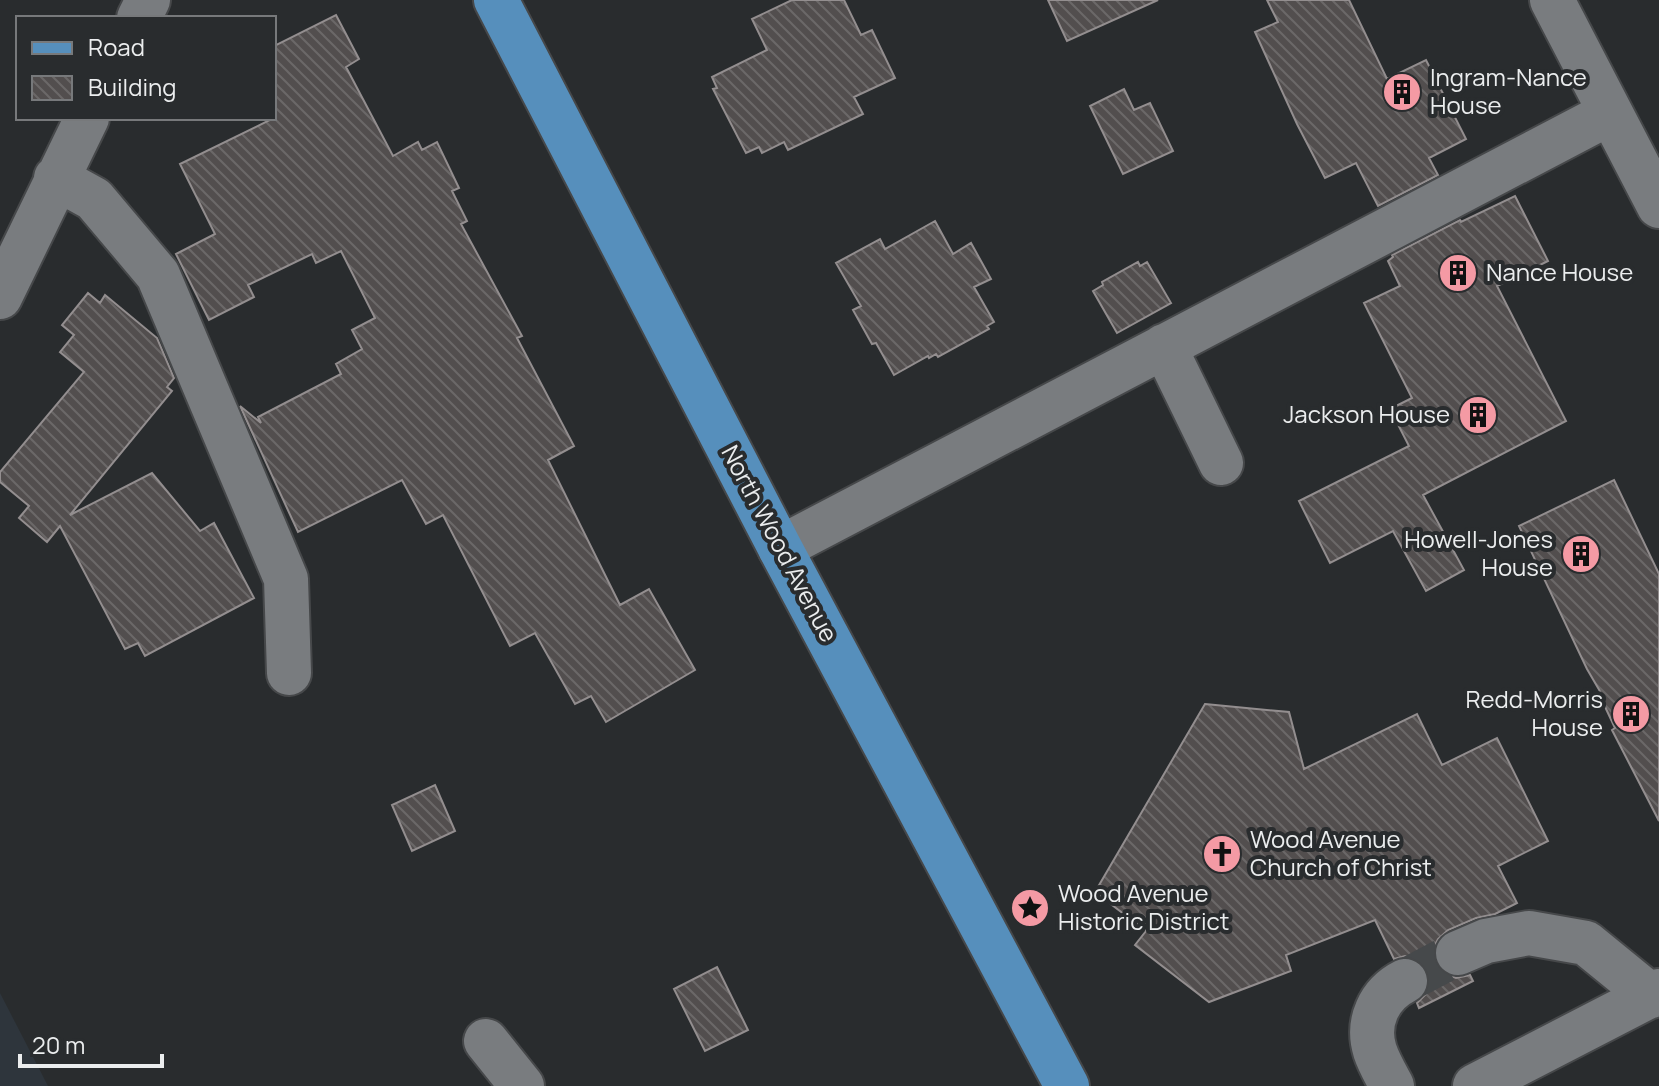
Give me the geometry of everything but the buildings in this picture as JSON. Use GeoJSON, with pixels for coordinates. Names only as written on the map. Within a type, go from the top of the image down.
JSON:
{"type":"FeatureCollection","features":[{"type":"Feature","properties":{"kind":"main road","name":"North Wood Avenue"},"geometry":{"type":"LineString","coordinates":[[496,0],[780,548],[1067,1086]]}},
{"type":"Feature","properties":{"kind":"street"},"geometry":{"type":"LineString","coordinates":[[1552,0],[1632,130],[1659,206]]}},
{"type":"Feature","properties":{"kind":"street"},"geometry":{"type":"LineString","coordinates":[[0,297],[86,120]]}},
{"type":"Feature","properties":{"kind":"street"},"geometry":{"type":"LineString","coordinates":[[780,548],[1164,346],[1632,130]]}},
{"type":"Feature","properties":{"kind":"street"},"geometry":{"type":"LineString","coordinates":[[56,178],[94,199],[158,275],[286,579],[289,673]]}},
{"type":"Feature","properties":{"kind":"street"},"geometry":{"type":"LineString","coordinates":[[1164,346],[1221,463]]}},
{"type":"Feature","properties":{"kind":"street"},"geometry":{"type":"LineString","coordinates":[[1458,953],[1486,941],[1529,933],[1586,943],[1655,994],[1475,1086]]}},
{"type":"Feature","properties":{"kind":"street"},"geometry":{"type":"LineString","coordinates":[[1392,1086],[1375,1050],[1372,1028],[1378,1005],[1395,986],[1405,981]]}},
{"type":"Feature","properties":{"kind":"street"},"geometry":{"type":"LineString","coordinates":[[486,1041],[522,1086]]}},
{"type":"Feature","properties":{"kind":"shaded area"},"geometry":{"type":"Polygon","coordinates":[[[0,993],[48,1086],[0,1086],[0,993]]]}},
{"type":"Feature","properties":{"kind":"tunnel"},"geometry":{"type":"LineString","coordinates":[[1405,981],[1458,953]]}},
{"type":"Feature","properties":{"kind":"place","name":"Ingram-Nance House"},"geometry":{"type":"Point","coordinates":[1402,92]}},
{"type":"Feature","properties":{"kind":"place","name":"Nance House"},"geometry":{"type":"Point","coordinates":[1458,273]}},
{"type":"Feature","properties":{"kind":"place","name":"Jackson House"},"geometry":{"type":"Point","coordinates":[1478,415]}},
{"type":"Feature","properties":{"kind":"place","name":"Howell-Jones House"},"geometry":{"type":"Point","coordinates":[1581,554]}},
{"type":"Feature","properties":{"kind":"place","name":"Redd-Morris House"},"geometry":{"type":"Point","coordinates":[1631,714]}},
{"type":"Feature","properties":{"kind":"place","name":"Wood Avenue Church of Christ"},"geometry":{"type":"Point","coordinates":[1222,854]}},
{"type":"Feature","properties":{"kind":"place","name":"Wood Avenue Historic District"},"geometry":{"type":"Point","coordinates":[1030,908]}}]}
